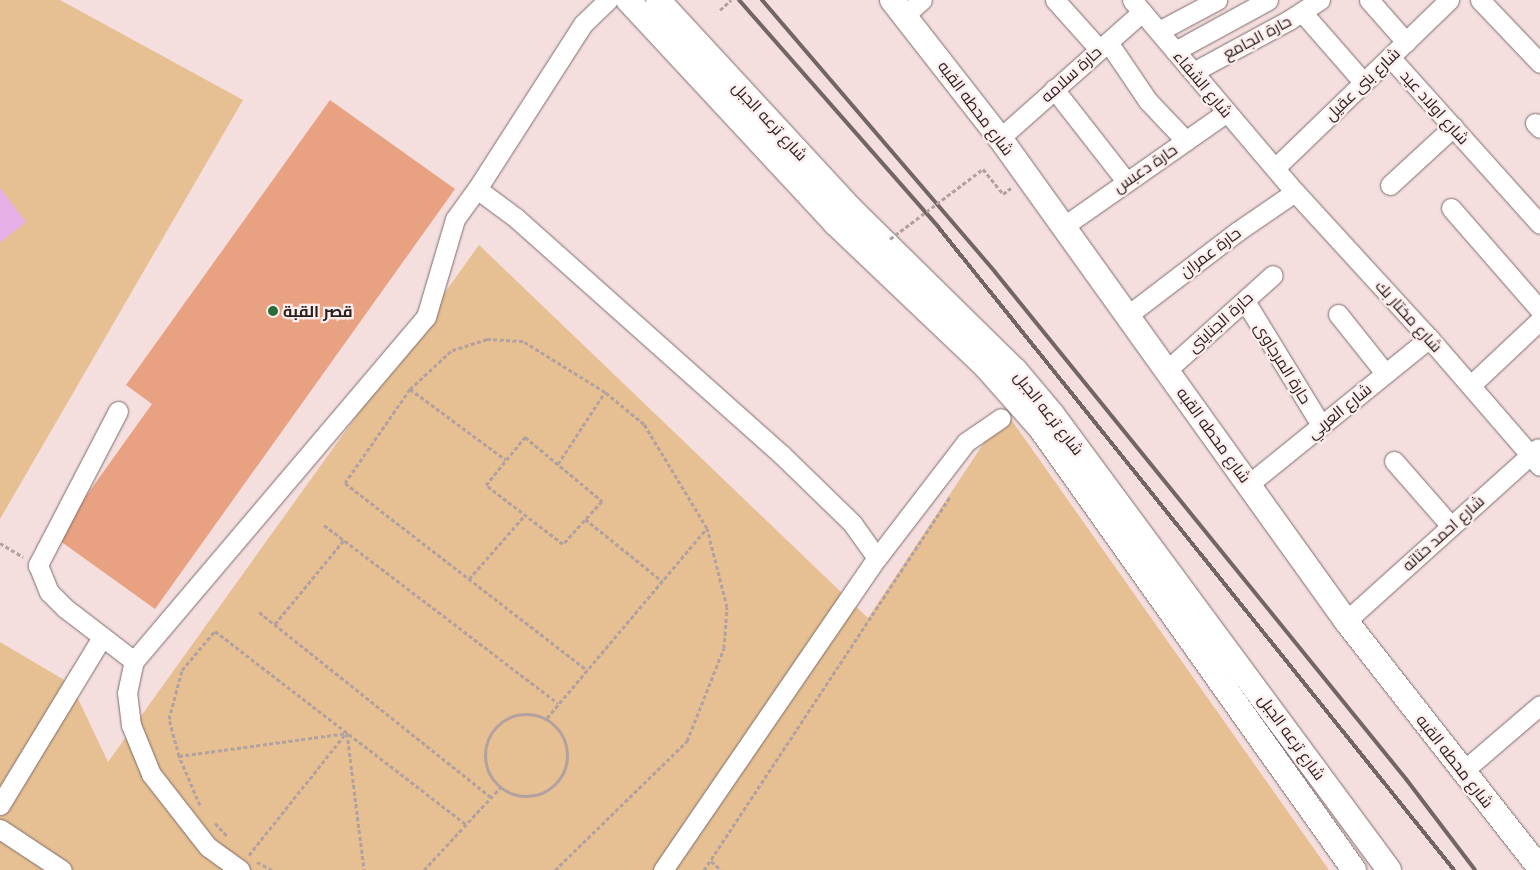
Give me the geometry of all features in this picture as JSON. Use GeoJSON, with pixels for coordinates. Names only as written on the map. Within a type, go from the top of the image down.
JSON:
{"type":"FeatureCollection","features":[{"type":"Feature","properties":{"kind":"main road","name":"شارع ترعه الجبل"},"geometry":{"type":"LineString","coordinates":[[628,0],[835,223],[987,368],[1041,429],[1354,870]]}},
{"type":"Feature","properties":{"kind":"main road","name":"شارع ترعه الجبل"},"geometry":{"type":"LineString","coordinates":[[658,0],[852,210],[1021,377],[1389,870]]}},
{"type":"Feature","properties":{"kind":"main road","name":"شارع محطه القبه"},"geometry":{"type":"LineString","coordinates":[[898,8],[1000,138],[1346,620],[1540,868]]}},
{"type":"Feature","properties":{"kind":"street"},"geometry":{"type":"LineString","coordinates":[[244,864],[208,847],[151,774],[131,725],[127,693],[134,661],[426,317],[455,220],[583,24],[608,0]]}},
{"type":"Feature","properties":{"kind":"street"},"geometry":{"type":"LineString","coordinates":[[898,8],[922,0]]}},
{"type":"Feature","properties":{"kind":"street"},"geometry":{"type":"LineString","coordinates":[[1055,0],[1103,45],[1148,101],[1186,141]]}},
{"type":"Feature","properties":{"kind":"street"},"geometry":{"type":"LineString","coordinates":[[1159,32],[1217,0]]}},
{"type":"Feature","properties":{"kind":"street"},"geometry":{"type":"LineString","coordinates":[[1176,51],[1268,0]]}},
{"type":"Feature","properties":{"kind":"street"},"geometry":{"type":"LineString","coordinates":[[1271,0],[1295,16],[1363,82]]}},
{"type":"Feature","properties":{"kind":"street","name":"حارة الجامع"},"geometry":{"type":"LineString","coordinates":[[1193,72],[1295,16],[1320,0]]}},
{"type":"Feature","properties":{"kind":"street"},"geometry":{"type":"LineString","coordinates":[[1369,0],[1406,42]]}},
{"type":"Feature","properties":{"kind":"street","name":"شارع بنى عقيل"},"geometry":{"type":"LineString","coordinates":[[1275,168],[1449,0]]}},
{"type":"Feature","properties":{"kind":"street"},"geometry":{"type":"LineString","coordinates":[[1480,0],[1540,63]]}},
{"type":"Feature","properties":{"kind":"street","name":"حارة سلامه"},"geometry":{"type":"LineString","coordinates":[[1000,138],[1103,45],[1137,4]]}},
{"type":"Feature","properties":{"kind":"street","name":"شارع الشفاء"},"geometry":{"type":"LineString","coordinates":[[1137,4],[1275,168]]}},
{"type":"Feature","properties":{"kind":"street","name":"شارع اولاد عيد"},"geometry":{"type":"LineString","coordinates":[[1390,57],[1540,224]]}},
{"type":"Feature","properties":{"kind":"street"},"geometry":{"type":"LineString","coordinates":[[1054,89],[1126,181]]}},
{"type":"Feature","properties":{"kind":"street","name":"حارة دعبس"},"geometry":{"type":"LineString","coordinates":[[1064,226],[1227,112]]}},
{"type":"Feature","properties":{"kind":"street"},"geometry":{"type":"LineString","coordinates":[[1390,184],[1453,127]]}},
{"type":"Feature","properties":{"kind":"street","name":"شارع مختار بك"},"geometry":{"type":"LineString","coordinates":[[1275,168],[1537,456]]}},
{"type":"Feature","properties":{"kind":"street"},"geometry":{"type":"LineString","coordinates":[[477,189],[516,218],[781,454],[852,523],[877,558]]}},
{"type":"Feature","properties":{"kind":"street","name":"حارة عمران"},"geometry":{"type":"LineString","coordinates":[[1128,316],[1230,236],[1295,192]]}},
{"type":"Feature","properties":{"kind":"street"},"geometry":{"type":"LineString","coordinates":[[1451,208],[1540,310]]}},
{"type":"Feature","properties":{"kind":"street","name":"حارة الجناينى"},"geometry":{"type":"LineString","coordinates":[[1167,370],[1273,275]]}},
{"type":"Feature","properties":{"kind":"street","name":"حارة المرجاوى"},"geometry":{"type":"LineString","coordinates":[[1245,301],[1321,425]]}},
{"type":"Feature","properties":{"kind":"street"},"geometry":{"type":"LineString","coordinates":[[1338,314],[1384,373]]}},
{"type":"Feature","properties":{"kind":"street"},"geometry":{"type":"LineString","coordinates":[[1471,385],[1540,320]]}},
{"type":"Feature","properties":{"kind":"street","name":"شارع العربي"},"geometry":{"type":"LineString","coordinates":[[1249,484],[1429,338]]}},
{"type":"Feature","properties":{"kind":"street"},"geometry":{"type":"LineString","coordinates":[[118,411],[38,566],[49,592],[102,637],[134,661]]}},
{"type":"Feature","properties":{"kind":"street"},"geometry":{"type":"LineString","coordinates":[[663,870],[877,558],[966,442],[1001,418]]}},
{"type":"Feature","properties":{"kind":"street","name":"شارع احمد حتاته"},"geometry":{"type":"LineString","coordinates":[[1346,620],[1451,526],[1537,456]]}},
{"type":"Feature","properties":{"kind":"street"},"geometry":{"type":"LineString","coordinates":[[1394,461],[1451,526]]}},
{"type":"Feature","properties":{"kind":"street"},"geometry":{"type":"LineString","coordinates":[[0,805],[102,637]]}},
{"type":"Feature","properties":{"kind":"street"},"geometry":{"type":"LineString","coordinates":[[1463,771],[1540,705]]}},
{"type":"Feature","properties":{"kind":"street"},"geometry":{"type":"LineString","coordinates":[[0,830],[60,869]]}},
{"type":"Feature","properties":{"kind":"path"},"geometry":{"type":"LineString","coordinates":[[720,10],[731,0]]}},
{"type":"Feature","properties":{"kind":"path"},"geometry":{"type":"LineString","coordinates":[[890,239],[984,169],[1003,194]]}},
{"type":"Feature","properties":{"kind":"path"},"geometry":{"type":"LineString","coordinates":[[555,870],[687,741],[724,648],[728,607],[707,528],[644,424],[605,392],[523,341],[487,339],[451,352],[410,390],[345,483],[587,670]]}},
{"type":"Feature","properties":{"kind":"path"},"geometry":{"type":"LineString","coordinates":[[410,390],[506,460]]}},
{"type":"Feature","properties":{"kind":"path"},"geometry":{"type":"LineString","coordinates":[[558,464],[605,392]]}},
{"type":"Feature","properties":{"kind":"path"},"geometry":{"type":"LineString","coordinates":[[525,437],[558,464],[602,501],[563,544],[486,485],[525,437]]}},
{"type":"Feature","properties":{"kind":"path"},"geometry":{"type":"LineString","coordinates":[[704,870],[952,493]]}},
{"type":"Feature","properties":{"kind":"path"},"geometry":{"type":"LineString","coordinates":[[469,579],[525,515]]}},
{"type":"Feature","properties":{"kind":"path"},"geometry":{"type":"LineString","coordinates":[[585,519],[662,581]]}},
{"type":"Feature","properties":{"kind":"path"},"geometry":{"type":"LineString","coordinates":[[324,525],[558,703]]}},
{"type":"Feature","properties":{"kind":"path"},"geometry":{"type":"LineString","coordinates":[[547,718],[707,528]]}},
{"type":"Feature","properties":{"kind":"path"},"geometry":{"type":"LineString","coordinates":[[275,624],[344,540]]}},
{"type":"Feature","properties":{"kind":"path"},"geometry":{"type":"LineString","coordinates":[[0,543],[38,566]]}},
{"type":"Feature","properties":{"kind":"path"},"geometry":{"type":"LineString","coordinates":[[260,612],[491,797]]}},
{"type":"Feature","properties":{"kind":"path"},"geometry":{"type":"LineString","coordinates":[[202,810],[179,756],[169,719],[182,670],[214,631],[466,824]]}},
{"type":"Feature","properties":{"kind":"path"},"geometry":{"type":"LineString","coordinates":[[525,712],[547,718],[562,732],[568,758],[560,780],[544,793],[521,796],[500,788],[491,779],[484,756],[486,742],[497,724],[525,712]]}},
{"type":"Feature","properties":{"kind":"path"},"geometry":{"type":"LineString","coordinates":[[244,864],[347,733]]}},
{"type":"Feature","properties":{"kind":"path"},"geometry":{"type":"LineString","coordinates":[[179,756],[347,733]]}},
{"type":"Feature","properties":{"kind":"path"},"geometry":{"type":"LineString","coordinates":[[347,733],[364,870]]}},
{"type":"Feature","properties":{"kind":"path"},"geometry":{"type":"LineString","coordinates":[[424,870],[500,788]]}},
{"type":"Feature","properties":{"kind":"path"},"geometry":{"type":"LineString","coordinates":[[209,817],[235,844]]}},
{"type":"Feature","properties":{"kind":"path"},"geometry":{"type":"LineString","coordinates":[[241,850],[244,864]]}},
{"type":"Feature","properties":{"kind":"path"},"geometry":{"type":"LineString","coordinates":[[711,861],[721,870]]}},
{"type":"Feature","properties":{"kind":"path"},"geometry":{"type":"LineString","coordinates":[[244,864],[272,870]]}},
{"type":"Feature","properties":{"kind":"shaded area"},"geometry":{"type":"Polygon","coordinates":[[[0,0],[60,0],[243,100],[0,519],[0,0]]]}},
{"type":"Feature","properties":{"kind":"shaded area"},"geometry":{"type":"Polygon","coordinates":[[[0,188],[26,222],[1,242],[0,241],[0,188]]]}},
{"type":"Feature","properties":{"kind":"shaded area"},"geometry":{"type":"Polygon","coordinates":[[[479,245],[868,618],[1005,411],[1329,870],[0,870],[0,642],[71,684],[108,762],[479,245]]]}},
{"type":"Feature","properties":{"kind":"building","name":"قصر القبة"},"geometry":{"type":"Polygon","coordinates":[[[330,100],[455,189],[155,609],[56,538],[152,404],[126,385],[330,100]]]}},
{"type":"Feature","properties":{"kind":"railway"},"geometry":{"type":"LineString","coordinates":[[739,0],[939,228],[1454,870]]}},
{"type":"Feature","properties":{"kind":"railway"},"geometry":{"type":"LineString","coordinates":[[762,0],[995,272],[1406,779],[1475,870]]}},
{"type":"Feature","properties":{"kind":"place","name":"قصر القبة"},"geometry":{"type":"Point","coordinates":[273,311]}}]}
